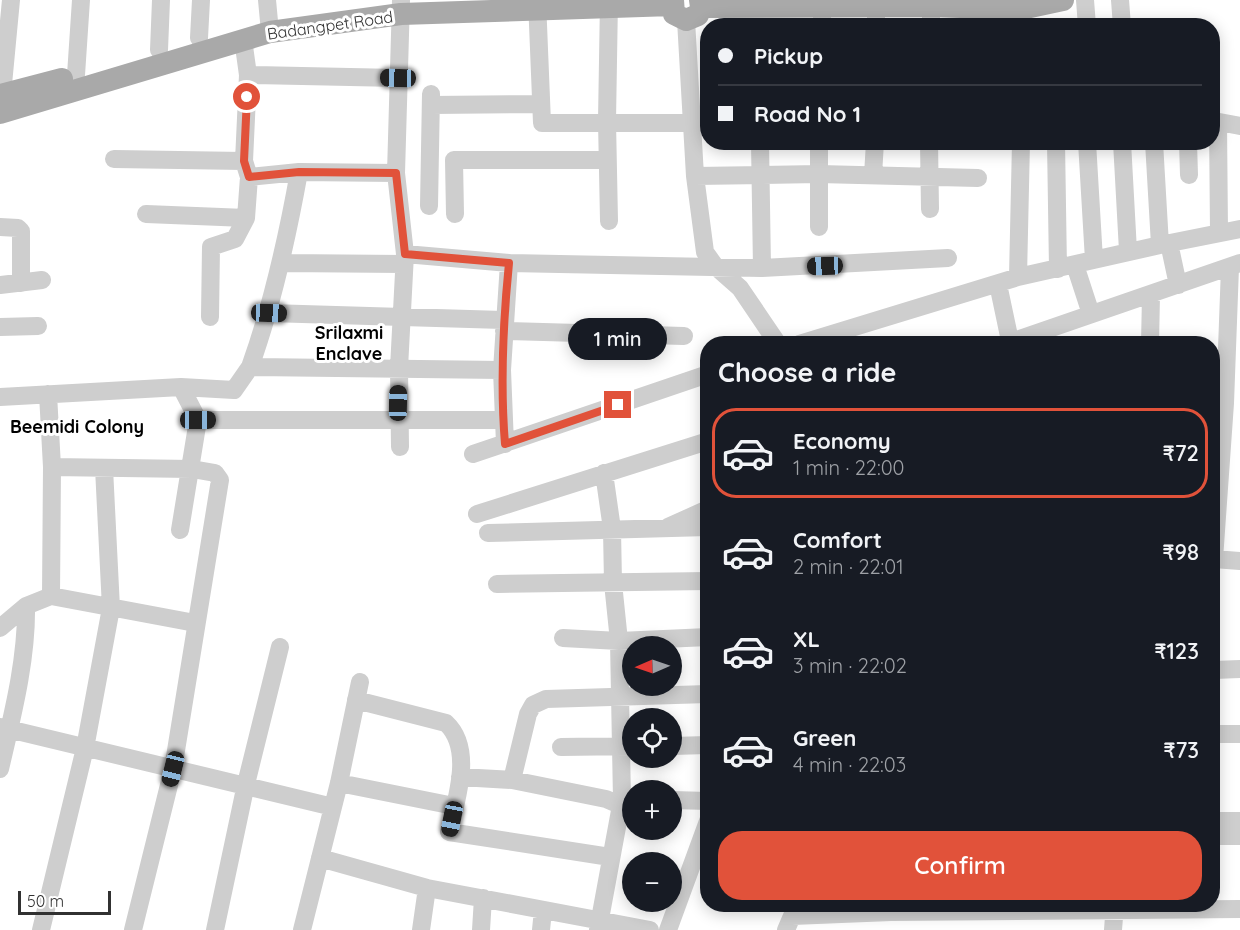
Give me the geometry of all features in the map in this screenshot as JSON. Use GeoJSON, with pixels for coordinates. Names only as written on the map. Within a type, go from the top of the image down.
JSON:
{"type":"FeatureCollection","features":[{"type":"Feature","properties":{"kind":"main road","name":"Badangpet Road"},"geometry":{"type":"LineString","coordinates":[[401,7],[435,2],[609,3],[679,5],[822,16],[1021,17],[1063,0]]}},
{"type":"Feature","properties":{"kind":"main road","name":"Badangpet Road"},"geometry":{"type":"LineString","coordinates":[[0,101],[76,75],[268,18],[401,7],[541,2]]}},
{"type":"Feature","properties":{"kind":"main road","name":"Badangpet Road"},"geometry":{"type":"LineString","coordinates":[[0,101],[243,39],[268,18]]}},
{"type":"Feature","properties":{"kind":"street"},"geometry":{"type":"LineString","coordinates":[[0,101],[11,0]]}},
{"type":"Feature","properties":{"kind":"street"},"geometry":{"type":"LineString","coordinates":[[76,75],[81,0]]}},
{"type":"Feature","properties":{"kind":"street"},"geometry":{"type":"LineString","coordinates":[[159,50],[161,0]]}},
{"type":"Feature","properties":{"kind":"street"},"geometry":{"type":"LineString","coordinates":[[199,38],[201,0]]}},
{"type":"Feature","properties":{"kind":"street"},"geometry":{"type":"LineString","coordinates":[[1084,0],[1086,18]]}},
{"type":"Feature","properties":{"kind":"street"},"geometry":{"type":"LineString","coordinates":[[1120,0],[1121,18]]}},
{"type":"Feature","properties":{"kind":"street"},"geometry":{"type":"LineString","coordinates":[[541,2],[540,104],[542,123],[607,121],[700,124]]}},
{"type":"Feature","properties":{"kind":"street"},"geometry":{"type":"LineString","coordinates":[[609,3],[607,121],[609,222]]}},
{"type":"Feature","properties":{"kind":"street"},"geometry":{"type":"LineString","coordinates":[[679,5],[700,119]]}},
{"type":"Feature","properties":{"kind":"street"},"geometry":{"type":"LineString","coordinates":[[400,447],[399,368],[405,259],[396,173],[401,7]]}},
{"type":"Feature","properties":{"kind":"street"},"geometry":{"type":"LineString","coordinates":[[210,316],[211,247],[235,239],[246,218],[248,75],[243,39]]}},
{"type":"Feature","properties":{"kind":"street"},"geometry":{"type":"LineString","coordinates":[[248,75],[398,78]]}},
{"type":"Feature","properties":{"kind":"street"},"geometry":{"type":"LineString","coordinates":[[429,206],[431,100],[540,104]]}},
{"type":"Feature","properties":{"kind":"street"},"geometry":{"type":"LineString","coordinates":[[1220,123],[1240,126]]}},
{"type":"Feature","properties":{"kind":"street"},"geometry":{"type":"LineString","coordinates":[[700,133],[695,176],[705,252],[715,266],[740,288],[773,336]]}},
{"type":"Feature","properties":{"kind":"street"},"geometry":{"type":"LineString","coordinates":[[760,150],[762,268]]}},
{"type":"Feature","properties":{"kind":"street"},"geometry":{"type":"LineString","coordinates":[[819,150],[819,227]]}},
{"type":"Feature","properties":{"kind":"street"},"geometry":{"type":"LineString","coordinates":[[873,175],[875,150]]}},
{"type":"Feature","properties":{"kind":"street"},"geometry":{"type":"LineString","coordinates":[[929,150],[930,208]]}},
{"type":"Feature","properties":{"kind":"street"},"geometry":{"type":"LineString","coordinates":[[1018,277],[1021,150]]}},
{"type":"Feature","properties":{"kind":"street"},"geometry":{"type":"LineString","coordinates":[[1057,150],[1066,267],[1091,314]]}},
{"type":"Feature","properties":{"kind":"street"},"geometry":{"type":"LineString","coordinates":[[1087,150],[1094,260]]}},
{"type":"Feature","properties":{"kind":"street"},"geometry":{"type":"LineString","coordinates":[[1122,150],[1128,251]]}},
{"type":"Feature","properties":{"kind":"street"},"geometry":{"type":"LineString","coordinates":[[1155,150],[1164,244],[1178,285]]}},
{"type":"Feature","properties":{"kind":"street"},"geometry":{"type":"LineString","coordinates":[[1188,150],[1189,175]]}},
{"type":"Feature","properties":{"kind":"street"},"geometry":{"type":"LineString","coordinates":[[1217,150],[1219,232]]}},
{"type":"Feature","properties":{"kind":"street"},"geometry":{"type":"LineString","coordinates":[[114,159],[299,172],[396,173]]}},
{"type":"Feature","properties":{"kind":"street"},"geometry":{"type":"LineString","coordinates":[[455,213],[454,160],[607,160]]}},
{"type":"Feature","properties":{"kind":"street"},"geometry":{"type":"LineString","coordinates":[[0,397],[181,387],[234,390],[250,367],[269,313],[282,263],[299,172]]}},
{"type":"Feature","properties":{"kind":"street"},"geometry":{"type":"LineString","coordinates":[[695,176],[819,174],[978,178]]}},
{"type":"Feature","properties":{"kind":"street"},"geometry":{"type":"LineString","coordinates":[[146,214],[246,218]]}},
{"type":"Feature","properties":{"kind":"street"},"geometry":{"type":"LineString","coordinates":[[0,227],[18,228],[21,231],[21,283]]}},
{"type":"Feature","properties":{"kind":"street"},"geometry":{"type":"LineString","coordinates":[[826,336],[1018,277],[1128,251],[1240,229]]}},
{"type":"Feature","properties":{"kind":"street"},"geometry":{"type":"LineString","coordinates":[[282,263],[405,259],[762,268],[948,258]]}},
{"type":"Feature","properties":{"kind":"street"},"geometry":{"type":"LineString","coordinates":[[505,444],[502,370],[509,263]]}},
{"type":"Feature","properties":{"kind":"street"},"geometry":{"type":"LineString","coordinates":[[1025,336],[1235,265],[1220,481]]}},
{"type":"Feature","properties":{"kind":"street"},"geometry":{"type":"LineString","coordinates":[[0,285],[42,280]]}},
{"type":"Feature","properties":{"kind":"street"},"geometry":{"type":"LineString","coordinates":[[998,284],[1006,336]]}},
{"type":"Feature","properties":{"kind":"street"},"geometry":{"type":"LineString","coordinates":[[1150,336],[1151,295]]}},
{"type":"Feature","properties":{"kind":"street"},"geometry":{"type":"LineString","coordinates":[[269,313],[403,317],[684,336]]}},
{"type":"Feature","properties":{"kind":"street"},"geometry":{"type":"LineString","coordinates":[[0,327],[38,326]]}},
{"type":"Feature","properties":{"kind":"street"},"geometry":{"type":"LineString","coordinates":[[250,367],[502,370]]}},
{"type":"Feature","properties":{"kind":"street"},"geometry":{"type":"LineString","coordinates":[[473,454],[700,377]]}},
{"type":"Feature","properties":{"kind":"street"},"geometry":{"type":"LineString","coordinates":[[180,530],[192,469],[198,420],[181,387]]}},
{"type":"Feature","properties":{"kind":"street"},"geometry":{"type":"LineString","coordinates":[[48,394],[52,467],[51,596]]}},
{"type":"Feature","properties":{"kind":"street"},"geometry":{"type":"LineString","coordinates":[[198,420],[503,420]]}},
{"type":"Feature","properties":{"kind":"street"},"geometry":{"type":"LineString","coordinates":[[477,514],[700,443]]}},
{"type":"Feature","properties":{"kind":"street"},"geometry":{"type":"LineString","coordinates":[[52,467],[192,469],[215,473],[219,480],[173,769],[139,928]]}},
{"type":"Feature","properties":{"kind":"street"},"geometry":{"type":"LineString","coordinates":[[41,930],[84,748],[111,608],[104,468]]}},
{"type":"Feature","properties":{"kind":"street"},"geometry":{"type":"LineString","coordinates":[[604,473],[612,529],[619,641],[619,696],[622,713]]}},
{"type":"Feature","properties":{"kind":"street"},"geometry":{"type":"LineString","coordinates":[[666,528],[700,512]]}},
{"type":"Feature","properties":{"kind":"street"},"geometry":{"type":"LineString","coordinates":[[488,533],[700,527]]}},
{"type":"Feature","properties":{"kind":"street"},"geometry":{"type":"LineString","coordinates":[[1220,559],[1240,561]]}},
{"type":"Feature","properties":{"kind":"street"},"geometry":{"type":"LineString","coordinates":[[497,584],[700,580]]}},
{"type":"Feature","properties":{"kind":"street"},"geometry":{"type":"LineString","coordinates":[[0,628],[26,606],[51,596],[195,623]]}},
{"type":"Feature","properties":{"kind":"street"},"geometry":{"type":"LineString","coordinates":[[0,769],[5,728],[27,625],[26,606]]}},
{"type":"Feature","properties":{"kind":"street"},"geometry":{"type":"LineString","coordinates":[[563,638],[619,641],[700,637]]}},
{"type":"Feature","properties":{"kind":"street"},"geometry":{"type":"LineString","coordinates":[[215,930],[246,784],[280,647]]}},
{"type":"Feature","properties":{"kind":"street"},"geometry":{"type":"LineString","coordinates":[[1220,670],[1240,669]]}},
{"type":"Feature","properties":{"kind":"street"},"geometry":{"type":"LineString","coordinates":[[302,930],[339,783],[358,691],[446,723],[452,729],[458,749],[460,777],[449,832],[610,857]]}},
{"type":"Feature","properties":{"kind":"street"},"geometry":{"type":"LineString","coordinates":[[513,780],[528,714],[533,705],[546,699],[700,694]]}},
{"type":"Feature","properties":{"kind":"street"},"geometry":{"type":"LineString","coordinates":[[5,728],[173,769],[246,784],[333,807]]}},
{"type":"Feature","properties":{"kind":"street"},"geometry":{"type":"LineString","coordinates":[[1220,734],[1240,734]]}},
{"type":"Feature","properties":{"kind":"street"},"geometry":{"type":"LineString","coordinates":[[561,747],[622,746]]}},
{"type":"Feature","properties":{"kind":"street"},"geometry":{"type":"LineString","coordinates":[[682,746],[700,746]]}},
{"type":"Feature","properties":{"kind":"street"},"geometry":{"type":"LineString","coordinates":[[460,777],[513,780],[622,802]]}},
{"type":"Feature","properties":{"kind":"street"},"geometry":{"type":"LineString","coordinates":[[339,783],[454,806]]}},
{"type":"Feature","properties":{"kind":"street"},"geometry":{"type":"LineString","coordinates":[[682,800],[700,801]]}},
{"type":"Feature","properties":{"kind":"street"},"geometry":{"type":"LineString","coordinates":[[599,925],[610,857],[622,813]]}},
{"type":"Feature","properties":{"kind":"street"},"geometry":{"type":"LineString","coordinates":[[1220,821],[1240,821]]}},
{"type":"Feature","properties":{"kind":"street"},"geometry":{"type":"LineString","coordinates":[[1220,836],[1240,836]]}},
{"type":"Feature","properties":{"kind":"street"},"geometry":{"type":"LineString","coordinates":[[668,930],[700,846]]}},
{"type":"Feature","properties":{"kind":"street"},"geometry":{"type":"LineString","coordinates":[[320,858],[427,888],[543,910],[599,925],[650,930]]}},
{"type":"Feature","properties":{"kind":"street"},"geometry":{"type":"LineString","coordinates":[[421,930],[427,888]]}},
{"type":"Feature","properties":{"kind":"street"},"geometry":{"type":"LineString","coordinates":[[481,930],[483,898]]}},
{"type":"Feature","properties":{"kind":"street"},"geometry":{"type":"LineString","coordinates":[[1220,909],[1240,909]]}},
{"type":"Feature","properties":{"kind":"street"},"geometry":{"type":"LineString","coordinates":[[541,930],[543,910]]}},
{"type":"Feature","properties":{"kind":"street"},"geometry":{"type":"LineString","coordinates":[[786,930],[792,916],[891,916],[991,912]]}},
{"type":"Feature","properties":{"kind":"street"},"geometry":{"type":"LineString","coordinates":[[1113,930],[1115,912]]}},
{"type":"Feature","properties":{"kind":"district","name":"Srilaxmi Enclave"},"geometry":{"type":"Point","coordinates":[349,343]}},
{"type":"Feature","properties":{"kind":"district","name":"Beemidi Colony"},"geometry":{"type":"Point","coordinates":[77,427]}},
{"type":"Feature","properties":{"kind":"route"},"geometry":{"type":"LineString","coordinates":[[247,97],[244,161],[249,177],[299,172],[396,173],[405,254],[509,263],[503,320],[502,370],[505,444],[618,405]]}}]}
